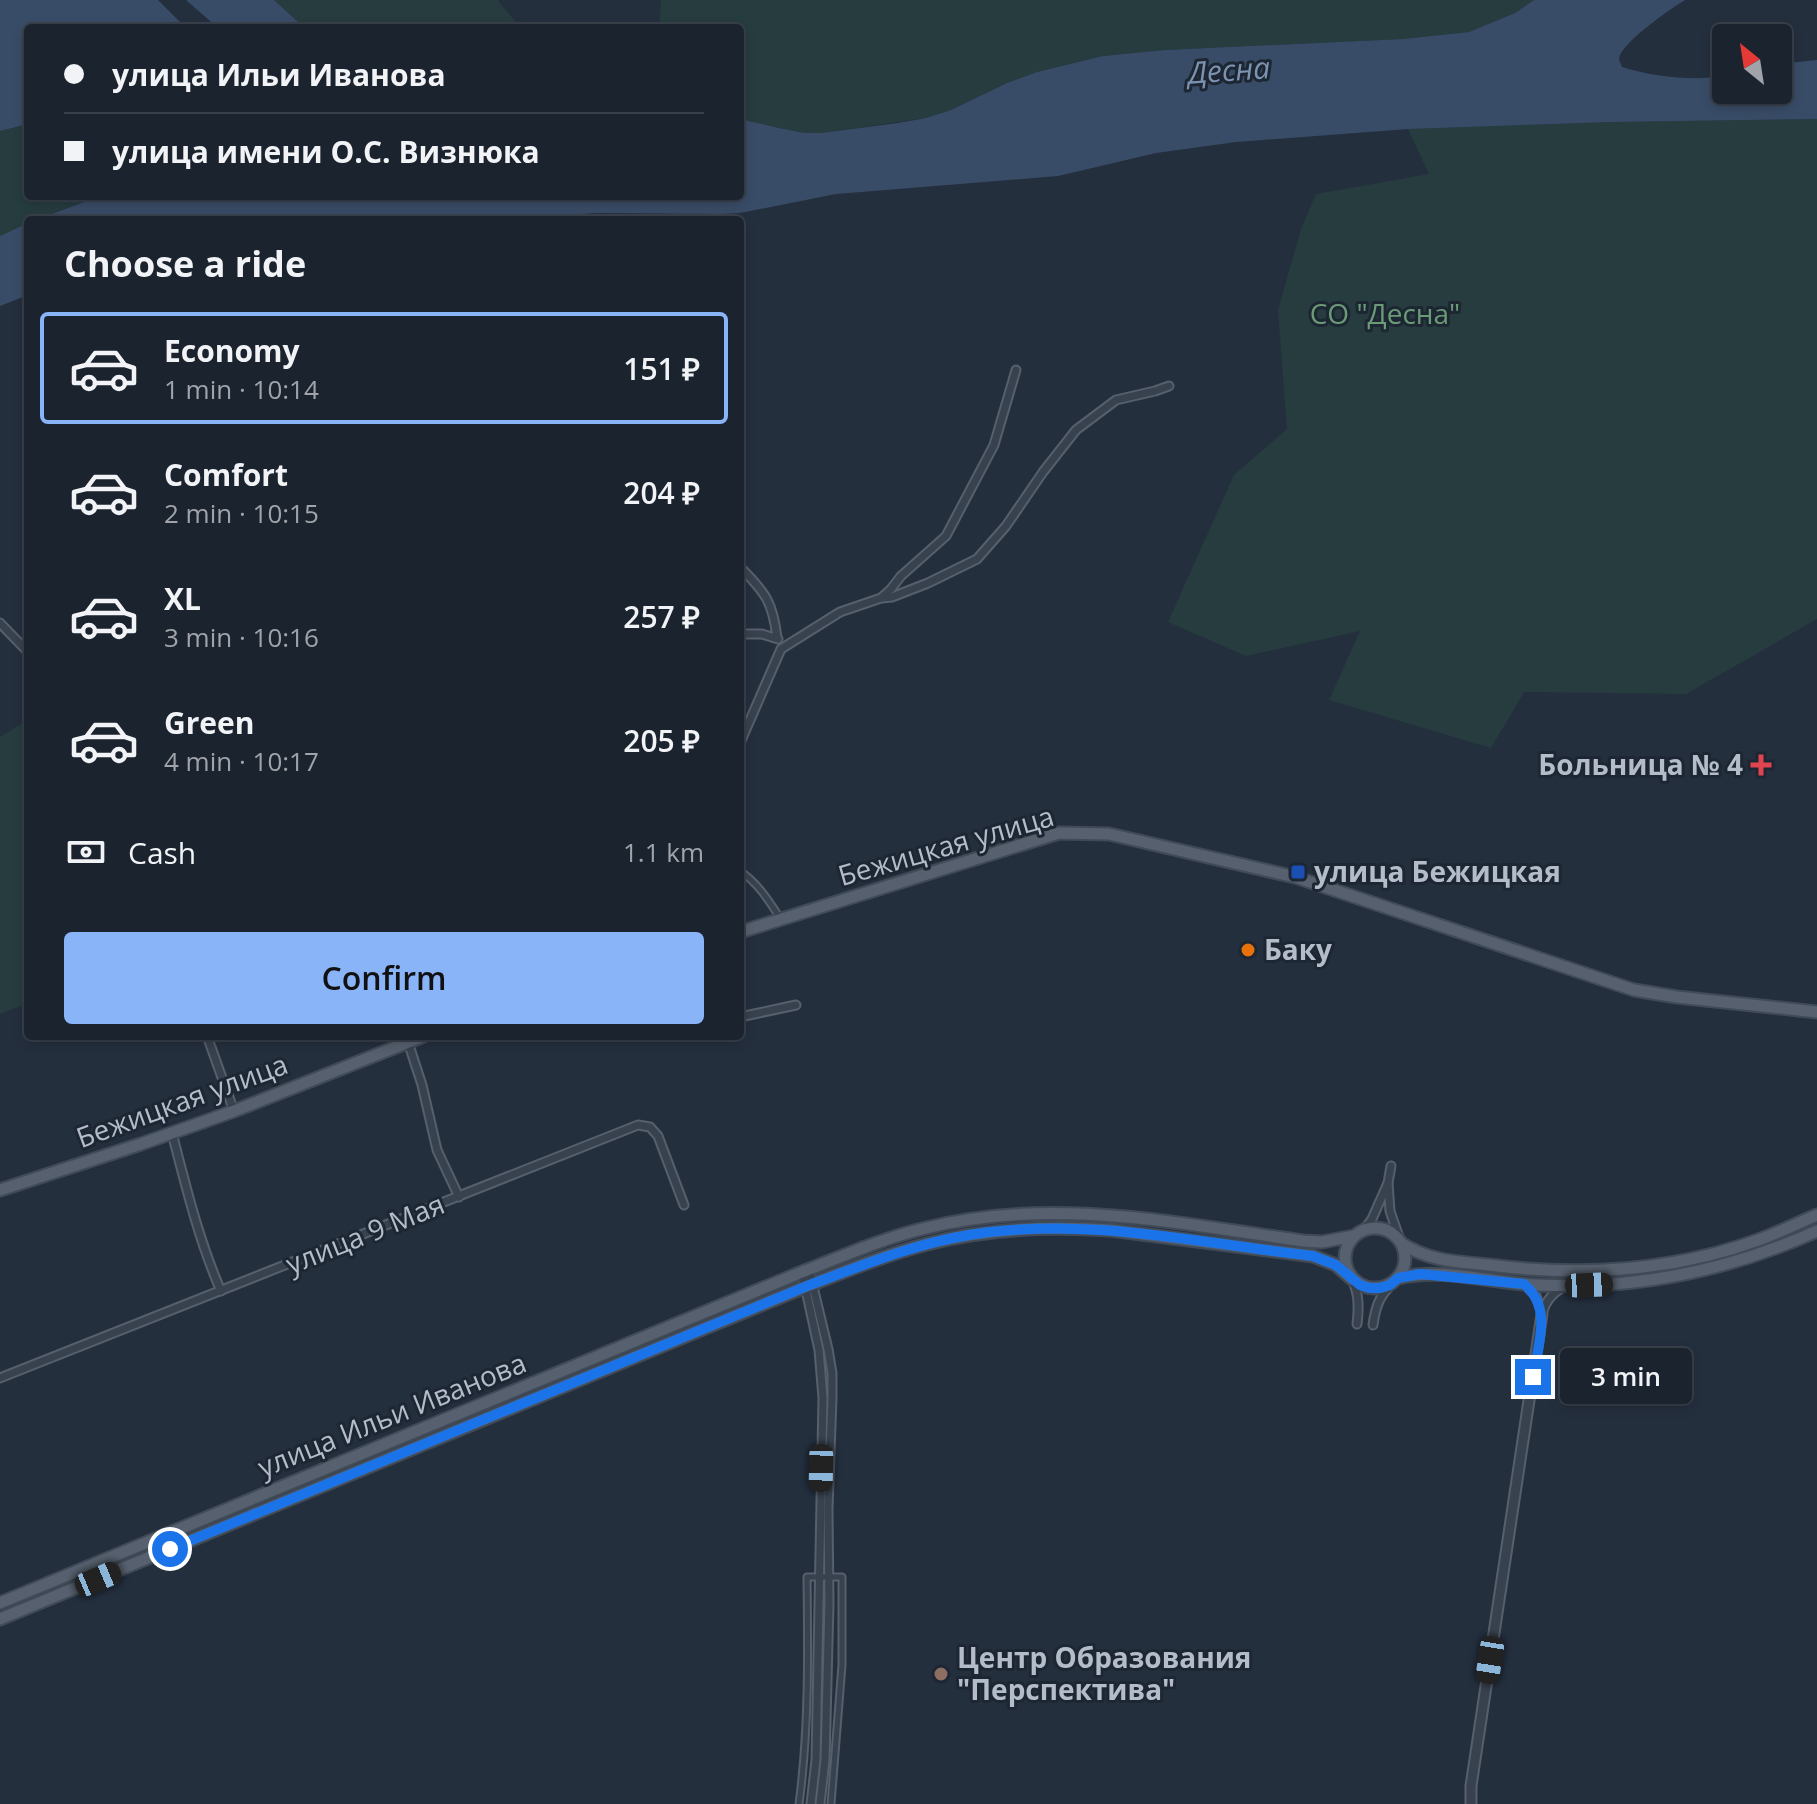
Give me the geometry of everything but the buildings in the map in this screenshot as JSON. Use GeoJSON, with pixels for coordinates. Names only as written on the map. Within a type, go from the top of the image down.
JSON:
{"type":"FeatureCollection","features":[{"type":"Feature","properties":{"kind":"main road","name":"Бежицкая улица"},"geometry":{"type":"LineString","coordinates":[[744,931],[1059,833],[1109,834],[1295,877],[1634,990],[1817,1012]]}},
{"type":"Feature","properties":{"kind":"main road","name":"Бежицкая улица"},"geometry":{"type":"LineString","coordinates":[[0,1190],[234,1111],[413,1040]]}},
{"type":"Feature","properties":{"kind":"main road","name":"улица Ильи Иванова"},"geometry":{"type":"LineString","coordinates":[[0,1603],[806,1271],[921,1229],[965,1220],[1044,1212],[1146,1219],[1303,1241],[1322,1242],[1359,1233]]}},
{"type":"Feature","properties":{"kind":"main road"},"geometry":{"type":"LineString","coordinates":[[1401,1243],[1405,1252],[1403,1270],[1390,1285],[1380,1288],[1360,1285],[1347,1271],[1344,1262],[1348,1243],[1359,1233],[1381,1228],[1426,1257],[1535,1271],[1606,1271],[1680,1261],[1723,1251],[1817,1215]]}},
{"type":"Feature","properties":{"kind":"main road","name":"улица Ильи Иванова"},"geometry":{"type":"LineString","coordinates":[[0,1619],[809,1285],[927,1244],[981,1233],[1055,1228],[1099,1229],[1313,1256],[1336,1265],[1352,1279]]}},
{"type":"Feature","properties":{"kind":"main road"},"geometry":{"type":"LineString","coordinates":[[1398,1278],[1420,1274],[1524,1284],[1606,1285],[1684,1275],[1724,1266],[1817,1231]]}},
{"type":"Feature","properties":{"kind":"street"},"geometry":{"type":"LineString","coordinates":[[881,598],[946,536],[994,445],[1016,370]]}},
{"type":"Feature","properties":{"kind":"street"},"geometry":{"type":"LineString","coordinates":[[744,734],[781,649],[840,612],[892,597],[977,559],[1006,526],[1076,430],[1116,400],[1169,386]]}},
{"type":"Feature","properties":{"kind":"street"},"geometry":{"type":"LineString","coordinates":[[744,571],[770,603],[781,649]]}},
{"type":"Feature","properties":{"kind":"street"},"geometry":{"type":"LineString","coordinates":[[0,623],[24,648]]}},
{"type":"Feature","properties":{"kind":"street"},"geometry":{"type":"LineString","coordinates":[[744,634],[777,638]]}},
{"type":"Feature","properties":{"kind":"street"},"geometry":{"type":"LineString","coordinates":[[744,874],[762,891],[782,920]]}},
{"type":"Feature","properties":{"kind":"street"},"geometry":{"type":"LineString","coordinates":[[744,1016],[796,1005]]}},
{"type":"Feature","properties":{"kind":"street"},"geometry":{"type":"LineString","coordinates":[[208,1040],[234,1111]]}},
{"type":"Feature","properties":{"kind":"street"},"geometry":{"type":"LineString","coordinates":[[408,1042],[437,1150],[459,1197]]}},
{"type":"Feature","properties":{"kind":"street","name":"улица 9 Мая"},"geometry":{"type":"LineString","coordinates":[[0,1378],[638,1125],[650,1127],[658,1136],[684,1205]]}},
{"type":"Feature","properties":{"kind":"street"},"geometry":{"type":"LineString","coordinates":[[172,1133],[210,1265],[221,1291]]}},
{"type":"Feature","properties":{"kind":"street"},"geometry":{"type":"LineString","coordinates":[[1359,1233],[1372,1219],[1388,1183],[1391,1166]]}},
{"type":"Feature","properties":{"kind":"street"},"geometry":{"type":"LineString","coordinates":[[1388,1183],[1390,1211],[1401,1243]]}},
{"type":"Feature","properties":{"kind":"street"},"geometry":{"type":"LineString","coordinates":[[806,1271],[822,1386],[825,1760],[820,1804]]}},
{"type":"Feature","properties":{"kind":"street"},"geometry":{"type":"LineString","coordinates":[[1373,1325],[1380,1297],[1398,1278]]}},
{"type":"Feature","properties":{"kind":"street"},"geometry":{"type":"LineString","coordinates":[[1352,1279],[1358,1295],[1357,1324]]}},
{"type":"Feature","properties":{"kind":"street"},"geometry":{"type":"LineString","coordinates":[[1524,1284],[1536,1296],[1542,1314]]}},
{"type":"Feature","properties":{"kind":"street"},"geometry":{"type":"LineString","coordinates":[[1471,1804],[1471,1786],[1542,1314],[1549,1298],[1565,1286]]}},
{"type":"Feature","properties":{"kind":"street"},"geometry":{"type":"LineString","coordinates":[[799,1804],[805,1739],[807,1577],[842,1577],[842,1665],[831,1804]]}},
{"type":"Feature","properties":{"kind":"street"},"geometry":{"type":"LineString","coordinates":[[811,1804],[816,1760],[824,1577]]}},
{"type":"Feature","properties":{"kind":"green space"},"geometry":{"type":"Polygon","coordinates":[[[274,0],[499,0],[518,24],[298,24],[274,0]]]}},
{"type":"Feature","properties":{"kind":"green space"},"geometry":{"type":"Polygon","coordinates":[[[661,0],[1534,0],[1515,13],[1469,32],[1403,39],[1165,50],[1103,56],[1037,72],[926,118],[821,133],[805,133],[744,120],[744,24],[659,24],[661,0]]]}},
{"type":"Feature","properties":{"kind":"green space","name":"СО \"Десна\""},"geometry":{"type":"Polygon","coordinates":[[[1817,119],[1817,619],[1686,694],[1524,692],[1491,748],[1329,700],[1360,631],[1246,656],[1168,622],[1234,475],[1287,429],[1278,310],[1301,229],[1316,194],[1429,174],[1408,129],[1817,119]]]}},
{"type":"Feature","properties":{"kind":"green space"},"geometry":{"type":"Polygon","coordinates":[[[24,125],[24,200],[89,200],[47,216],[24,216],[24,225],[0,236],[0,131],[24,125]]]}},
{"type":"Feature","properties":{"kind":"green space"},"geometry":{"type":"Polygon","coordinates":[[[24,722],[24,1005],[0,1014],[0,737],[24,722]]]}},
{"type":"Feature","properties":{"kind":"water"},"geometry":{"type":"Polygon","coordinates":[[[0,0],[158,0],[182,24],[24,24],[24,125],[0,131],[0,0]]]}},
{"type":"Feature","properties":{"kind":"water"},"geometry":{"type":"Polygon","coordinates":[[[186,0],[274,0],[298,24],[213,24],[186,0]]]}},
{"type":"Feature","properties":{"kind":"water","name":"Десна"},"geometry":{"type":"Polygon","coordinates":[[[1534,0],[1685,0],[1624,48],[1619,60],[1622,67],[1674,77],[1712,77],[1712,104],[1792,104],[1792,63],[1817,60],[1817,119],[1408,129],[1236,142],[1156,153],[1058,176],[836,194],[722,214],[47,216],[89,200],[744,200],[744,120],[805,133],[821,133],[926,118],[1037,72],[1103,56],[1165,50],[1403,39],[1469,32],[1515,13],[1534,0]]]}},
{"type":"Feature","properties":{"kind":"water"},"geometry":{"type":"Polygon","coordinates":[[[24,225],[24,297],[0,306],[0,236],[24,225]]]}},
{"type":"Feature","properties":{"kind":"place","name":"Больница № 4"},"geometry":{"type":"Point","coordinates":[1761,765]}},
{"type":"Feature","properties":{"kind":"place","name":"улица Бежицкая"},"geometry":{"type":"Point","coordinates":[1298,872]}},
{"type":"Feature","properties":{"kind":"place","name":"Баку"},"geometry":{"type":"Point","coordinates":[1248,950]}},
{"type":"Feature","properties":{"kind":"place","name":"Центр Образования \"Перспектива\""},"geometry":{"type":"Point","coordinates":[941,1674]}},
{"type":"Feature","properties":{"kind":"route"},"geometry":{"type":"LineString","coordinates":[[170,1549],[812,1284],[880,1258],[967,1235],[1044,1228],[1145,1233],[1313,1256],[1336,1265],[1360,1285],[1370,1288],[1380,1288],[1398,1278],[1420,1274],[1524,1284],[1536,1296],[1542,1314],[1533,1377]]}}]}
